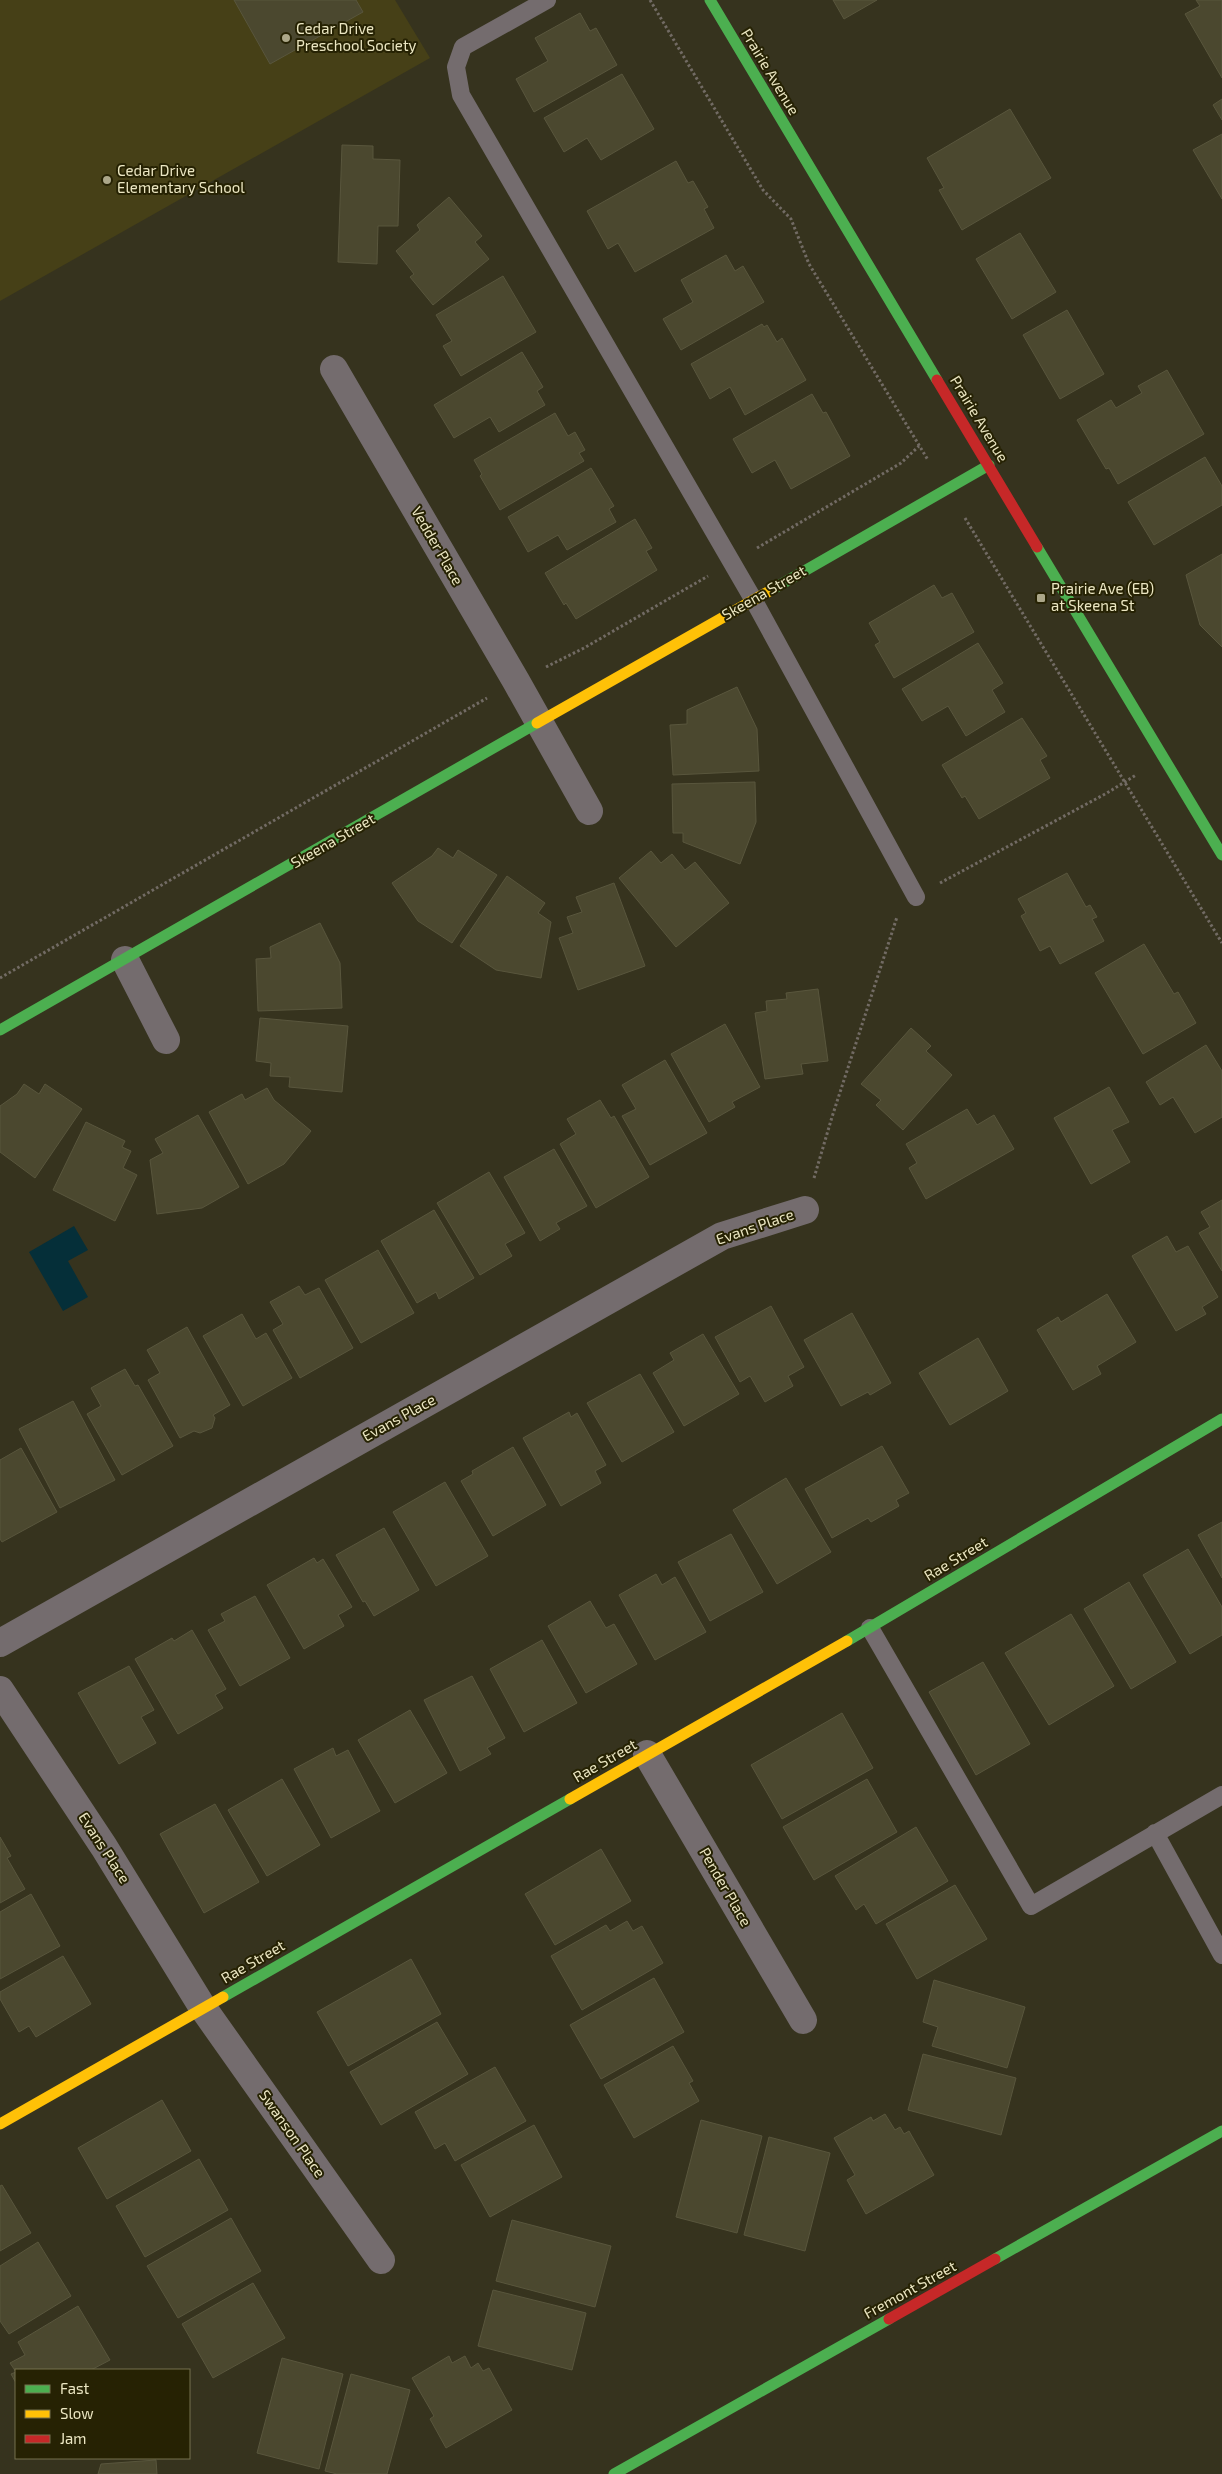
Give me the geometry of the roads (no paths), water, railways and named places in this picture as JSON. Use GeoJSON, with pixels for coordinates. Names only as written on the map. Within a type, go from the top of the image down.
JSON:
{"type":"FeatureCollection","features":[{"type":"Feature","properties":{"kind":"street","name":"Prairie Avenue"},"geometry":{"type":"LineString","coordinates":[[710,0],[1222,855]]}},
{"type":"Feature","properties":{"kind":"street","name":"Vedder Place"},"geometry":{"type":"LineString","coordinates":[[334,370],[540,722]]}},
{"type":"Feature","properties":{"kind":"street","name":"Skeena Street"},"geometry":{"type":"LineString","coordinates":[[0,1030],[989,465]]}},
{"type":"Feature","properties":{"kind":"street"},"geometry":{"type":"LineString","coordinates":[[540,722],[588,811]]}},
{"type":"Feature","properties":{"kind":"street"},"geometry":{"type":"LineString","coordinates":[[125,960],[166,1040]]}},
{"type":"Feature","properties":{"kind":"street","name":"Evans Place"},"geometry":{"type":"LineString","coordinates":[[0,1642],[722,1236],[805,1210]]}},
{"type":"Feature","properties":{"kind":"street","name":"Rae Street"},"geometry":{"type":"LineString","coordinates":[[0,2124],[870,1628],[1222,1419]]}},
{"type":"Feature","properties":{"kind":"street","name":"Evans Place"},"geometry":{"type":"LineString","coordinates":[[0,1690],[104,1848],[203,2008]]}},
{"type":"Feature","properties":{"kind":"street","name":"Pender Place"},"geometry":{"type":"LineString","coordinates":[[647,1754],[803,2020]]}},
{"type":"Feature","properties":{"kind":"street","name":"Swanson Place"},"geometry":{"type":"LineString","coordinates":[[203,2008],[382,2260]]}},
{"type":"Feature","properties":{"kind":"street","name":"Fremont Street"},"geometry":{"type":"LineString","coordinates":[[614,2474],[1222,2131]]}},
{"type":"Feature","properties":{"kind":"lane"},"geometry":{"type":"LineString","coordinates":[[547,0],[463,47],[456,67],[461,95],[753,599],[916,897]]}},
{"type":"Feature","properties":{"kind":"lane"},"geometry":{"type":"LineString","coordinates":[[870,1628],[1031,1906],[1222,1795]]}},
{"type":"Feature","properties":{"kind":"lane"},"geometry":{"type":"LineString","coordinates":[[1155,1833],[1222,1956]]}},
{"type":"Feature","properties":{"kind":"water"},"geometry":{"type":"Polygon","coordinates":[[[74,1226],[88,1250],[68,1261],[88,1297],[63,1311],[29,1252],[74,1226]]]}},
{"type":"Feature","properties":{"kind":"place","name":"Cedar Drive Preschool Society"},"geometry":{"type":"Point","coordinates":[286,38]}},
{"type":"Feature","properties":{"kind":"place","name":"Cedar Drive Elementary School"},"geometry":{"type":"Point","coordinates":[107,180]}},
{"type":"Feature","properties":{"kind":"place","name":"Prairie Ave (EB) at Skeena St"},"geometry":{"type":"Point","coordinates":[1041,598]}}]}
